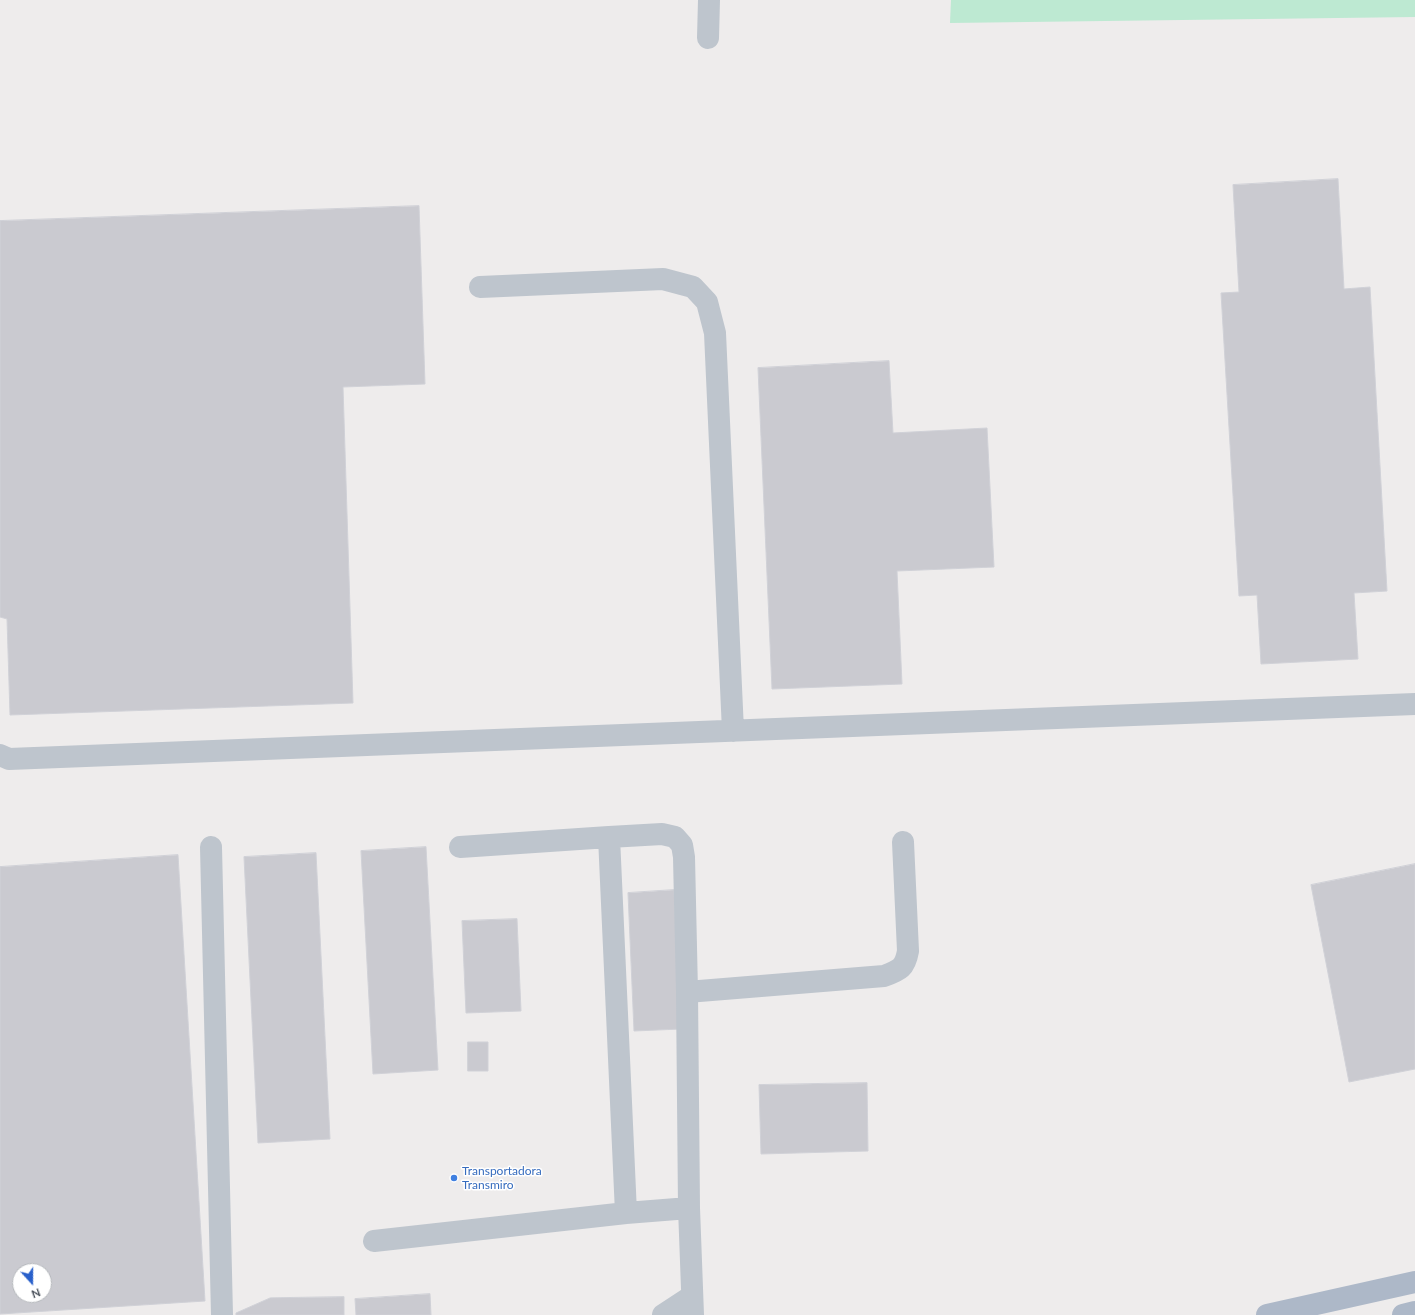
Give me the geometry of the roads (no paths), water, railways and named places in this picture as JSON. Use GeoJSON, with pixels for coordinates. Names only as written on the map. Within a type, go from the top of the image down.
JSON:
{"type":"FeatureCollection","features":[{"type":"Feature","properties":{"kind":"main road"},"geometry":{"type":"LineString","coordinates":[[1267,1315],[1415,1282]]}},
{"type":"Feature","properties":{"kind":"main road"},"geometry":{"type":"LineString","coordinates":[[1403,1315],[1415,1312]]}},
{"type":"Feature","properties":{"kind":"lane"},"geometry":{"type":"LineString","coordinates":[[708,38],[709,0]]}},
{"type":"Feature","properties":{"kind":"lane"},"geometry":{"type":"LineString","coordinates":[[480,287],[663,279],[692,287],[707,302],[715,333],[733,731]]}},
{"type":"Feature","properties":{"kind":"lane"},"geometry":{"type":"LineString","coordinates":[[0,755],[9,759],[1415,704]]}},
{"type":"Feature","properties":{"kind":"lane"},"geometry":{"type":"LineString","coordinates":[[460,847],[662,834],[675,837],[682,845],[684,857],[687,992],[689,1208],[692,1306],[663,1315]]}},
{"type":"Feature","properties":{"kind":"lane"},"geometry":{"type":"LineString","coordinates":[[609,837],[626,1213]]}},
{"type":"Feature","properties":{"kind":"lane"},"geometry":{"type":"LineString","coordinates":[[687,992],[884,976],[902,968],[908,951],[902,842]]}},
{"type":"Feature","properties":{"kind":"lane"},"geometry":{"type":"LineString","coordinates":[[211,847],[222,1315]]}},
{"type":"Feature","properties":{"kind":"lane"},"geometry":{"type":"LineString","coordinates":[[374,1241],[626,1213],[689,1208]]}},
{"type":"Feature","properties":{"kind":"place","name":"Transportadora Transmiro"},"geometry":{"type":"Point","coordinates":[454,1178]}}]}
